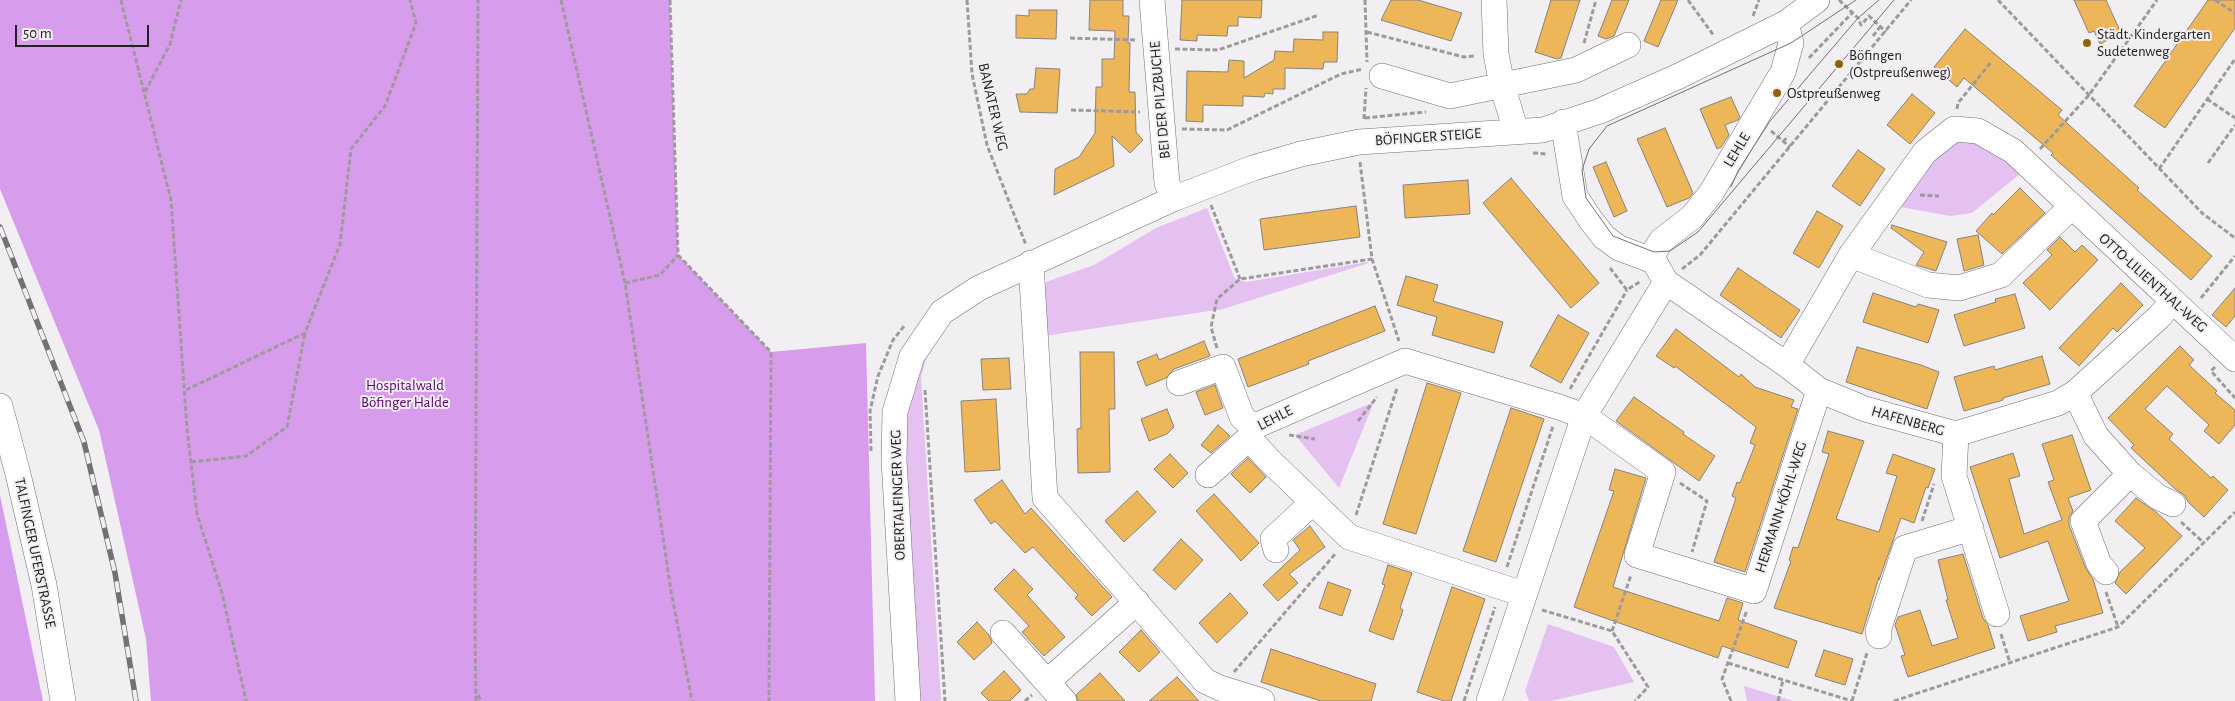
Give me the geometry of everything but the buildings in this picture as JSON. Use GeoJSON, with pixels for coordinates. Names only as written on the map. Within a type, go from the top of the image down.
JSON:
{"type":"FeatureCollection","features":[{"type":"Feature","properties":{"kind":"street","name":"BEI DER PILZBUCHE"},"geometry":{"type":"LineString","coordinates":[[1152,0],[1167,183],[1173,199]]}},
{"type":"Feature","properties":{"kind":"street"},"geometry":{"type":"LineString","coordinates":[[1494,0],[1496,54],[1502,85],[1516,131]]}},
{"type":"Feature","properties":{"kind":"street","name":"BÖFINGER STEIGE"},"geometry":{"type":"LineString","coordinates":[[1028,253],[1253,168],[1320,150],[1359,142],[1543,130],[1600,111],[1679,76],[1786,22],[1817,0]]}},
{"type":"Feature","properties":{"kind":"street","name":"LEHLE"},"geometry":{"type":"LineString","coordinates":[[1654,261],[1654,252],[1661,241],[1692,217],[1711,193],[1783,72],[1791,43],[1786,22]]}},
{"type":"Feature","properties":{"kind":"street"},"geometry":{"type":"LineString","coordinates":[[1375,72],[1450,96],[1576,70],[1628,45]]}},
{"type":"Feature","properties":{"kind":"street"},"geometry":{"type":"LineString","coordinates":[[1489,701],[1537,602],[1584,416],[1666,282],[1654,261],[1619,248],[1604,237],[1575,196],[1563,122]]}},
{"type":"Feature","properties":{"kind":"street"},"geometry":{"type":"LineString","coordinates":[[1787,365],[1851,256],[1925,152],[1954,129]]}},
{"type":"Feature","properties":{"kind":"street","name":"OTTO-LILIENTHAL-WEG"},"geometry":{"type":"LineString","coordinates":[[1954,129],[1978,131],[2013,152],[2235,359]]}},
{"type":"Feature","properties":{"kind":"street"},"geometry":{"type":"LineString","coordinates":[[1851,256],[1928,285],[1959,288],[2001,274],[2071,207]]}},
{"type":"Feature","properties":{"kind":"street"},"geometry":{"type":"LineString","coordinates":[[1028,253],[1046,498],[1205,681],[1220,688],[1262,701]]}},
{"type":"Feature","properties":{"kind":"street","name":"OBERTALFINGER WEG"},"geometry":{"type":"LineString","coordinates":[[908,701],[894,460],[895,412],[912,356],[942,312],[1028,253]]}},
{"type":"Feature","properties":{"kind":"street","name":"HAFENBERG"},"geometry":{"type":"LineString","coordinates":[[1666,282],[1787,365],[1819,390],[1865,409],[1956,434],[2058,403],[2075,393],[2159,317],[2180,308]]}},
{"type":"Feature","properties":{"kind":"street"},"geometry":{"type":"LineString","coordinates":[[1405,361],[1584,416],[1663,472],[1637,555]]}},
{"type":"Feature","properties":{"kind":"street","name":"LEHLE"},"geometry":{"type":"LineString","coordinates":[[1405,361],[1251,432],[1268,459],[1349,537],[1537,602]]}},
{"type":"Feature","properties":{"kind":"street"},"geometry":{"type":"LineString","coordinates":[[1179,383],[1223,366],[1242,417],[1251,432],[1208,476]]}},
{"type":"Feature","properties":{"kind":"street","name":"HERMANN-KÖHL-WEG"},"geometry":{"type":"LineString","coordinates":[[1637,555],[1754,591],[1819,390]]}},
{"type":"Feature","properties":{"kind":"street"},"geometry":{"type":"LineString","coordinates":[[2075,393],[2096,436],[2130,474],[2158,497],[2173,504]]}},
{"type":"Feature","properties":{"kind":"street","name":"TALFINGER UFERSTRASSE"},"geometry":{"type":"LineString","coordinates":[[0,406],[44,585],[63,701]]}},
{"type":"Feature","properties":{"kind":"street"},"geometry":{"type":"LineString","coordinates":[[1956,434],[1954,476],[1997,614]]}},
{"type":"Feature","properties":{"kind":"street"},"geometry":{"type":"LineString","coordinates":[[2106,572],[2099,564],[2083,521],[2130,474]]}},
{"type":"Feature","properties":{"kind":"street"},"geometry":{"type":"LineString","coordinates":[[1276,550],[1273,539],[1312,503]]}},
{"type":"Feature","properties":{"kind":"street"},"geometry":{"type":"LineString","coordinates":[[1879,636],[1878,631],[1905,548],[1970,528]]}},
{"type":"Feature","properties":{"kind":"street"},"geometry":{"type":"LineString","coordinates":[[1047,682],[1137,602]]}},
{"type":"Feature","properties":{"kind":"street"},"geometry":{"type":"LineString","coordinates":[[1003,633],[1064,701]]}},
{"type":"Feature","properties":{"kind":"path"},"geometry":{"type":"LineString","coordinates":[[121,0],[171,200],[191,462],[197,514],[222,593],[246,701]]}},
{"type":"Feature","properties":{"kind":"path"},"geometry":{"type":"LineString","coordinates":[[144,93],[170,44],[181,0]]}},
{"type":"Feature","properties":{"kind":"path"},"geometry":{"type":"LineString","coordinates":[[191,462],[246,456],[287,427],[305,333],[340,244],[351,149],[385,106],[416,23],[410,0]]}},
{"type":"Feature","properties":{"kind":"path"},"geometry":{"type":"LineString","coordinates":[[476,701],[478,0]]}},
{"type":"Feature","properties":{"kind":"path"},"geometry":{"type":"LineString","coordinates":[[561,0],[624,284],[671,591],[692,701]]}},
{"type":"Feature","properties":{"kind":"path"},"geometry":{"type":"LineString","coordinates":[[670,0],[678,255],[771,352],[770,701]]}},
{"type":"Feature","properties":{"kind":"path","name":"BANATER WEG"},"geometry":{"type":"LineString","coordinates":[[967,0],[972,74],[988,144],[1028,253]]}},
{"type":"Feature","properties":{"kind":"path"},"geometry":{"type":"LineString","coordinates":[[1576,70],[1596,0]]}},
{"type":"Feature","properties":{"kind":"path"},"geometry":{"type":"LineString","coordinates":[[1688,0],[1718,41]]}},
{"type":"Feature","properties":{"kind":"path"},"geometry":{"type":"LineString","coordinates":[[1750,25],[1758,0]]}},
{"type":"Feature","properties":{"kind":"path"},"geometry":{"type":"LineString","coordinates":[[1839,0],[1858,18],[1861,25],[1869,16],[1886,32]]}},
{"type":"Feature","properties":{"kind":"path"},"geometry":{"type":"LineString","coordinates":[[1666,282],[1700,255],[1911,0]]}},
{"type":"Feature","properties":{"kind":"path"},"geometry":{"type":"LineString","coordinates":[[1998,0],[2159,170],[2202,213],[2235,238]]}},
{"type":"Feature","properties":{"kind":"path"},"geometry":{"type":"LineString","coordinates":[[2026,164],[2089,95],[2157,0]]}},
{"type":"Feature","properties":{"kind":"path"},"geometry":{"type":"LineString","coordinates":[[2215,0],[2235,14]]}},
{"type":"Feature","properties":{"kind":"path"},"geometry":{"type":"LineString","coordinates":[[1804,63],[1852,13]]}},
{"type":"Feature","properties":{"kind":"path"},"geometry":{"type":"LineString","coordinates":[[1070,38],[1218,50],[1319,15]]}},
{"type":"Feature","properties":{"kind":"path"},"geometry":{"type":"LineString","coordinates":[[1873,36],[1880,27]]}},
{"type":"Feature","properties":{"kind":"path"},"geometry":{"type":"LineString","coordinates":[[1366,32],[1464,57],[1496,54]]}},
{"type":"Feature","properties":{"kind":"path"},"geometry":{"type":"LineString","coordinates":[[2159,170],[2235,59]]}},
{"type":"Feature","properties":{"kind":"path"},"geometry":{"type":"LineString","coordinates":[[1954,129],[1958,103],[1992,61]]}},
{"type":"Feature","properties":{"kind":"path"},"geometry":{"type":"LineString","coordinates":[[1070,110],[1161,120],[1227,130],[1341,74],[1375,72]]}},
{"type":"Feature","properties":{"kind":"path"},"geometry":{"type":"LineString","coordinates":[[2207,99],[2235,118]]}},
{"type":"Feature","properties":{"kind":"path"},"geometry":{"type":"LineString","coordinates":[[2208,163],[2235,125]]}},
{"type":"Feature","properties":{"kind":"path"},"geometry":{"type":"LineString","coordinates":[[1783,142],[1788,136]]}},
{"type":"Feature","properties":{"kind":"path"},"geometry":{"type":"LineString","coordinates":[[1529,153],[1547,154]]}},
{"type":"Feature","properties":{"kind":"path"},"geometry":{"type":"LineString","coordinates":[[1360,157],[1372,259],[1405,361]]}},
{"type":"Feature","properties":{"kind":"path"},"geometry":{"type":"LineString","coordinates":[[1209,200],[1240,279]]}},
{"type":"Feature","properties":{"kind":"path"},"geometry":{"type":"LineString","coordinates":[[624,284],[660,275],[678,255]]}},
{"type":"Feature","properties":{"kind":"path"},"geometry":{"type":"LineString","coordinates":[[2180,308],[2235,256]]}},
{"type":"Feature","properties":{"kind":"path"},"geometry":{"type":"LineString","coordinates":[[1223,366],[1211,327],[1217,299],[1240,279],[1372,259]]}},
{"type":"Feature","properties":{"kind":"path"},"geometry":{"type":"LineString","coordinates":[[186,390],[305,333]]}},
{"type":"Feature","properties":{"kind":"path"},"geometry":{"type":"LineString","coordinates":[[924,387],[945,701]]}},
{"type":"Feature","properties":{"kind":"path"},"geometry":{"type":"LineString","coordinates":[[1663,472],[1707,501],[1687,570]]}},
{"type":"Feature","properties":{"kind":"path"},"geometry":{"type":"LineString","coordinates":[[1914,545],[1937,476]]}},
{"type":"Feature","properties":{"kind":"path"},"geometry":{"type":"LineString","coordinates":[[2173,504],[2176,518],[2204,543]]}},
{"type":"Feature","properties":{"kind":"path"},"geometry":{"type":"LineString","coordinates":[[1894,701],[2118,627],[2235,512]]}},
{"type":"Feature","properties":{"kind":"path"},"geometry":{"type":"LineString","coordinates":[[1612,631],[1637,555]]}},
{"type":"Feature","properties":{"kind":"path"},"geometry":{"type":"LineString","coordinates":[[2106,572],[2104,585],[2118,627]]}},
{"type":"Feature","properties":{"kind":"path"},"geometry":{"type":"LineString","coordinates":[[1731,701],[1722,679],[1754,591]]}},
{"type":"Feature","properties":{"kind":"path"},"geometry":{"type":"LineString","coordinates":[[1539,619],[1537,602],[1612,631],[1648,687],[1635,701]]}},
{"type":"Feature","properties":{"kind":"path"},"geometry":{"type":"LineString","coordinates":[[1997,614],[2010,663]]}},
{"type":"Feature","properties":{"kind":"path"},"geometry":{"type":"LineString","coordinates":[[1728,663],[1852,701],[1868,648],[1879,636]]}},
{"type":"Feature","properties":{"kind":"path"},"geometry":{"type":"LineString","coordinates":[[1778,701],[1783,680]]}},
{"type":"Feature","properties":{"kind":"path"},"geometry":{"type":"LineString","coordinates":[[477,694],[481,701]]}},
{"type":"Feature","properties":{"kind":"shaded area"},"geometry":{"type":"Polygon","coordinates":[[[1961,139],[1986,144],[2021,173],[1972,213],[1950,216],[1895,206],[1924,167],[1961,139]]]}},
{"type":"Feature","properties":{"kind":"shaded area"},"geometry":{"type":"Polygon","coordinates":[[[1207,208],[1235,279],[1246,282],[1369,263],[1223,309],[1044,336],[1041,301],[1046,282],[1094,265],[1156,228],[1207,208]]]}},
{"type":"Feature","properties":{"kind":"shaded area"},"geometry":{"type":"Polygon","coordinates":[[[925,355],[927,356],[921,377],[941,701],[919,701],[903,458],[904,416],[925,355]]]}},
{"type":"Feature","properties":{"kind":"shaded area"},"geometry":{"type":"Polygon","coordinates":[[[1374,402],[1339,488],[1295,435],[1374,402]]]}},
{"type":"Feature","properties":{"kind":"shaded area"},"geometry":{"type":"Polygon","coordinates":[[[1548,624],[1614,647],[1634,682],[1551,701],[1529,701],[1525,691],[1548,624]]]}},
{"type":"Feature","properties":{"kind":"shaded area"},"geometry":{"type":"Polygon","coordinates":[[[1744,686],[1793,701],[1747,701],[1744,686]]]}},
{"type":"Feature","properties":{"kind":"green space","name":"Hospitalwald Böfinger Halde"},"geometry":{"type":"Polygon","coordinates":[[[0,0],[670,0],[678,255],[771,352],[866,343],[875,701],[151,701],[146,639],[99,430],[0,189],[0,0]]]}},
{"type":"Feature","properties":{"kind":"green space"},"geometry":{"type":"Polygon","coordinates":[[[0,495],[43,701],[0,701],[0,495]]]}},
{"type":"Feature","properties":{"kind":"tram line"},"geometry":{"type":"LineString","coordinates":[[1856,0],[1791,43],[1607,126],[1589,149],[1582,170],[1586,198],[1613,236],[1654,252],[1670,251],[1698,232],[1894,0]]}},
{"type":"Feature","properties":{"kind":"tram line"},"geometry":{"type":"LineString","coordinates":[[1731,187],[1738,171],[1770,121],[1858,18],[1879,0]]}},
{"type":"Feature","properties":{"kind":"railway"},"geometry":{"type":"LineString","coordinates":[[0,227],[84,442],[115,573],[136,701]]}},
{"type":"Feature","properties":{"kind":"place","name":"Städt. Kindergarten Sudetenweg"},"geometry":{"type":"Point","coordinates":[2087,43]}},
{"type":"Feature","properties":{"kind":"place","name":"Böfingen (Ostpreußenweg)"},"geometry":{"type":"Point","coordinates":[1839,64]}},
{"type":"Feature","properties":{"kind":"place","name":"Ostpreußenweg"},"geometry":{"type":"Point","coordinates":[1777,93]}}]}
